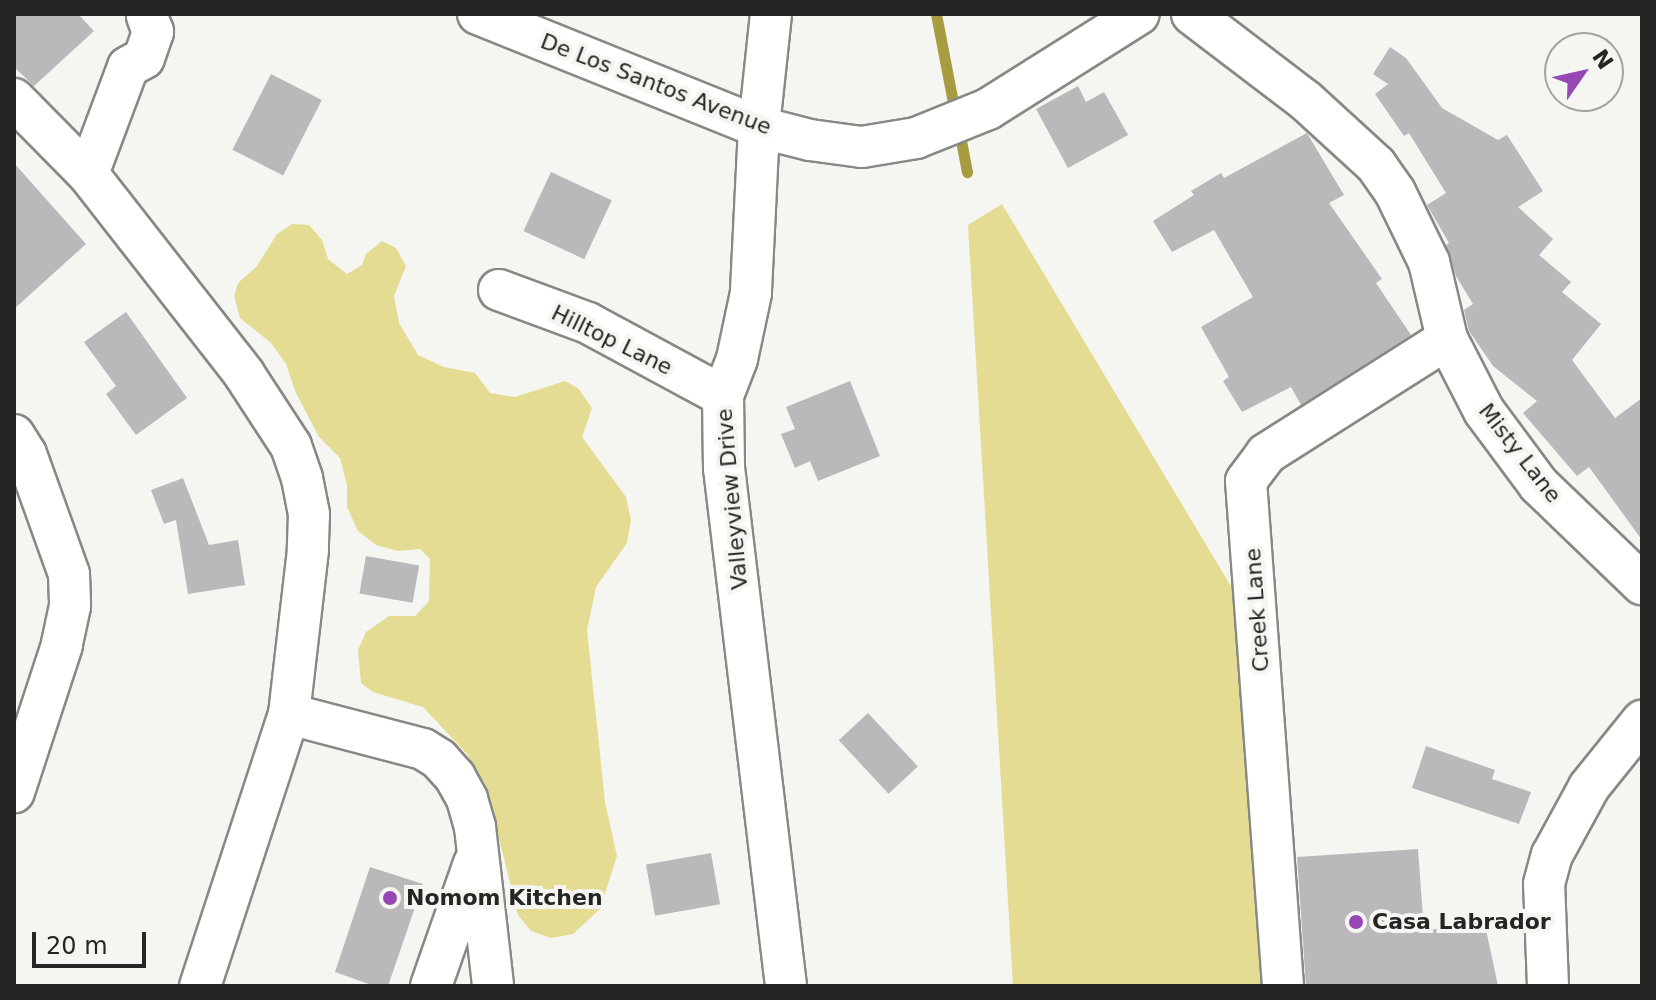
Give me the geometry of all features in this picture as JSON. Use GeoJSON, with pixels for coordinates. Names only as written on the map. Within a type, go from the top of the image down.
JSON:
{"type":"FeatureCollection","features":[{"type":"Feature","properties":{"kind":"street","name":"De Los Santos Avenue"},"geometry":{"type":"LineString","coordinates":[[478,14],[759,127],[810,140],[862,147],[916,138],[988,109],[1139,14]]}},
{"type":"Feature","properties":{"kind":"street","name":"Valleyview Drive"},"geometry":{"type":"LineString","coordinates":[[771,14],[759,127],[751,293],[737,359],[723,396],[724,468],[786,986]]}},
{"type":"Feature","properties":{"kind":"street","name":"Misty Lane"},"geometry":{"type":"LineString","coordinates":[[1192,14],[1305,100],[1376,165],[1395,192],[1429,262],[1447,339],[1484,411],[1539,485],[1642,584]]}},
{"type":"Feature","properties":{"kind":"street"},"geometry":{"type":"LineString","coordinates":[[88,174],[128,67],[144,58],[153,32],[148,15]]}},
{"type":"Feature","properties":{"kind":"street"},"geometry":{"type":"LineString","coordinates":[[14,99],[88,174],[244,374],[291,446],[302,478],[309,514],[308,550],[289,714],[200,986]]}},
{"type":"Feature","properties":{"kind":"street","name":"Hilltop Lane"},"geometry":{"type":"LineString","coordinates":[[499,290],[588,323],[723,396]]}},
{"type":"Feature","properties":{"kind":"street","name":"Creek Lane"},"geometry":{"type":"LineString","coordinates":[[1283,986],[1246,481],[1266,454],[1447,339]]}},
{"type":"Feature","properties":{"kind":"street"},"geometry":{"type":"LineString","coordinates":[[14,435],[26,454],[69,574],[70,606],[62,645],[14,792]]}},
{"type":"Feature","properties":{"kind":"street"},"geometry":{"type":"LineString","coordinates":[[289,714],[406,743],[439,759],[467,799],[477,852],[493,986]]}},
{"type":"Feature","properties":{"kind":"street"},"geometry":{"type":"LineString","coordinates":[[1548,986],[1544,884],[1552,855],[1589,787],[1642,721]]}},
{"type":"Feature","properties":{"kind":"street"},"geometry":{"type":"LineString","coordinates":[[431,986],[477,852]]}},
{"type":"Feature","properties":{"kind":"shaded area"},"geometry":{"type":"Polygon","coordinates":[[[1002,204],[1232,588],[1266,986],[1013,986],[968,225],[1002,204]]]}},
{"type":"Feature","properties":{"kind":"shaded area"},"geometry":{"type":"Polygon","coordinates":[[[292,224],[309,225],[322,240],[328,259],[347,274],[362,265],[366,254],[382,241],[396,248],[406,266],[394,296],[399,323],[418,355],[444,367],[475,373],[490,393],[515,397],[565,381],[578,388],[592,408],[582,437],[626,497],[631,520],[627,543],[596,587],[587,630],[605,802],[617,856],[600,909],[573,934],[551,938],[531,931],[518,915],[486,785],[467,754],[423,707],[373,692],[361,683],[358,650],[366,632],[389,616],[415,616],[429,601],[430,559],[420,549],[398,551],[376,545],[358,531],[347,507],[347,485],[340,458],[319,437],[296,393],[286,364],[271,343],[240,318],[234,296],[238,283],[257,266],[277,234],[292,224]]]}},
{"type":"Feature","properties":{"kind":"building"},"geometry":{"type":"Polygon","coordinates":[[[14,14],[78,14],[94,31],[34,86],[14,67],[14,14]]]}},
{"type":"Feature","properties":{"kind":"building"},"geometry":{"type":"Polygon","coordinates":[[[1390,47],[1406,58],[1442,108],[1498,140],[1507,135],[1543,191],[1518,207],[1553,239],[1539,255],[1571,282],[1562,292],[1601,324],[1572,360],[1615,418],[1642,398],[1642,540],[1589,467],[1577,476],[1523,413],[1537,401],[1493,366],[1469,331],[1464,310],[1473,304],[1456,276],[1446,245],[1449,243],[1427,205],[1446,193],[1409,133],[1404,136],[1375,94],[1388,84],[1373,74],[1390,47]]]}},
{"type":"Feature","properties":{"kind":"building"},"geometry":{"type":"Polygon","coordinates":[[[271,74],[322,100],[283,176],[232,150],[271,74]]]}},
{"type":"Feature","properties":{"kind":"building"},"geometry":{"type":"Polygon","coordinates":[[[1078,86],[1086,102],[1104,92],[1128,135],[1068,168],[1036,109],[1078,86]]]}},
{"type":"Feature","properties":{"kind":"building"},"geometry":{"type":"Polygon","coordinates":[[[1307,133],[1344,195],[1329,203],[1382,279],[1376,283],[1411,335],[1301,405],[1291,387],[1242,412],[1223,381],[1229,377],[1201,327],[1253,297],[1214,230],[1172,252],[1153,221],[1194,195],[1191,191],[1221,173],[1224,178],[1307,133]]]}},
{"type":"Feature","properties":{"kind":"building"},"geometry":{"type":"Polygon","coordinates":[[[14,163],[86,244],[14,309],[14,163]]]}},
{"type":"Feature","properties":{"kind":"building"},"geometry":{"type":"Polygon","coordinates":[[[551,172],[612,200],[584,259],[524,231],[551,172]]]}},
{"type":"Feature","properties":{"kind":"building"},"geometry":{"type":"Polygon","coordinates":[[[126,312],[187,398],[136,435],[106,394],[116,386],[84,342],[126,312]]]}},
{"type":"Feature","properties":{"kind":"building"},"geometry":{"type":"Polygon","coordinates":[[[850,381],[880,456],[818,481],[810,461],[795,468],[781,434],[795,429],[786,407],[850,381]]]}},
{"type":"Feature","properties":{"kind":"building"},"geometry":{"type":"Polygon","coordinates":[[[183,478],[209,545],[238,540],[245,585],[188,594],[176,520],[164,524],[151,490],[183,478]]]}},
{"type":"Feature","properties":{"kind":"building"},"geometry":{"type":"Polygon","coordinates":[[[366,556],[419,565],[413,603],[359,593],[366,556]]]}},
{"type":"Feature","properties":{"kind":"building"},"geometry":{"type":"Polygon","coordinates":[[[868,713],[918,766],[889,794],[839,740],[868,713]]]}},
{"type":"Feature","properties":{"kind":"building"},"geometry":{"type":"Polygon","coordinates":[[[1426,746],[1495,770],[1492,779],[1531,792],[1519,824],[1412,788],[1426,746]]]}},
{"type":"Feature","properties":{"kind":"building","name":"Casa Labrador"},"geometry":{"type":"Polygon","coordinates":[[[1418,849],[1424,931],[1484,920],[1498,986],[1306,986],[1297,857],[1418,849]]]}},
{"type":"Feature","properties":{"kind":"building"},"geometry":{"type":"Polygon","coordinates":[[[711,853],[720,904],[655,916],[646,864],[711,853]]]}},
{"type":"Feature","properties":{"kind":"building"},"geometry":{"type":"Polygon","coordinates":[[[370,867],[423,884],[388,986],[374,986],[335,972],[370,867]]]}},
{"type":"Feature","properties":{"kind":"waterway"},"geometry":{"type":"LineString","coordinates":[[936,14],[955,113]]}},
{"type":"Feature","properties":{"kind":"waterway"},"geometry":{"type":"LineString","coordinates":[[959,130],[967,172]]}},
{"type":"Feature","properties":{"kind":"place","name":"Nomom Kitchen"},"geometry":{"type":"Point","coordinates":[390,898]}},
{"type":"Feature","properties":{"kind":"place","name":"Casa Labrador"},"geometry":{"type":"Point","coordinates":[1356,922]}}]}
